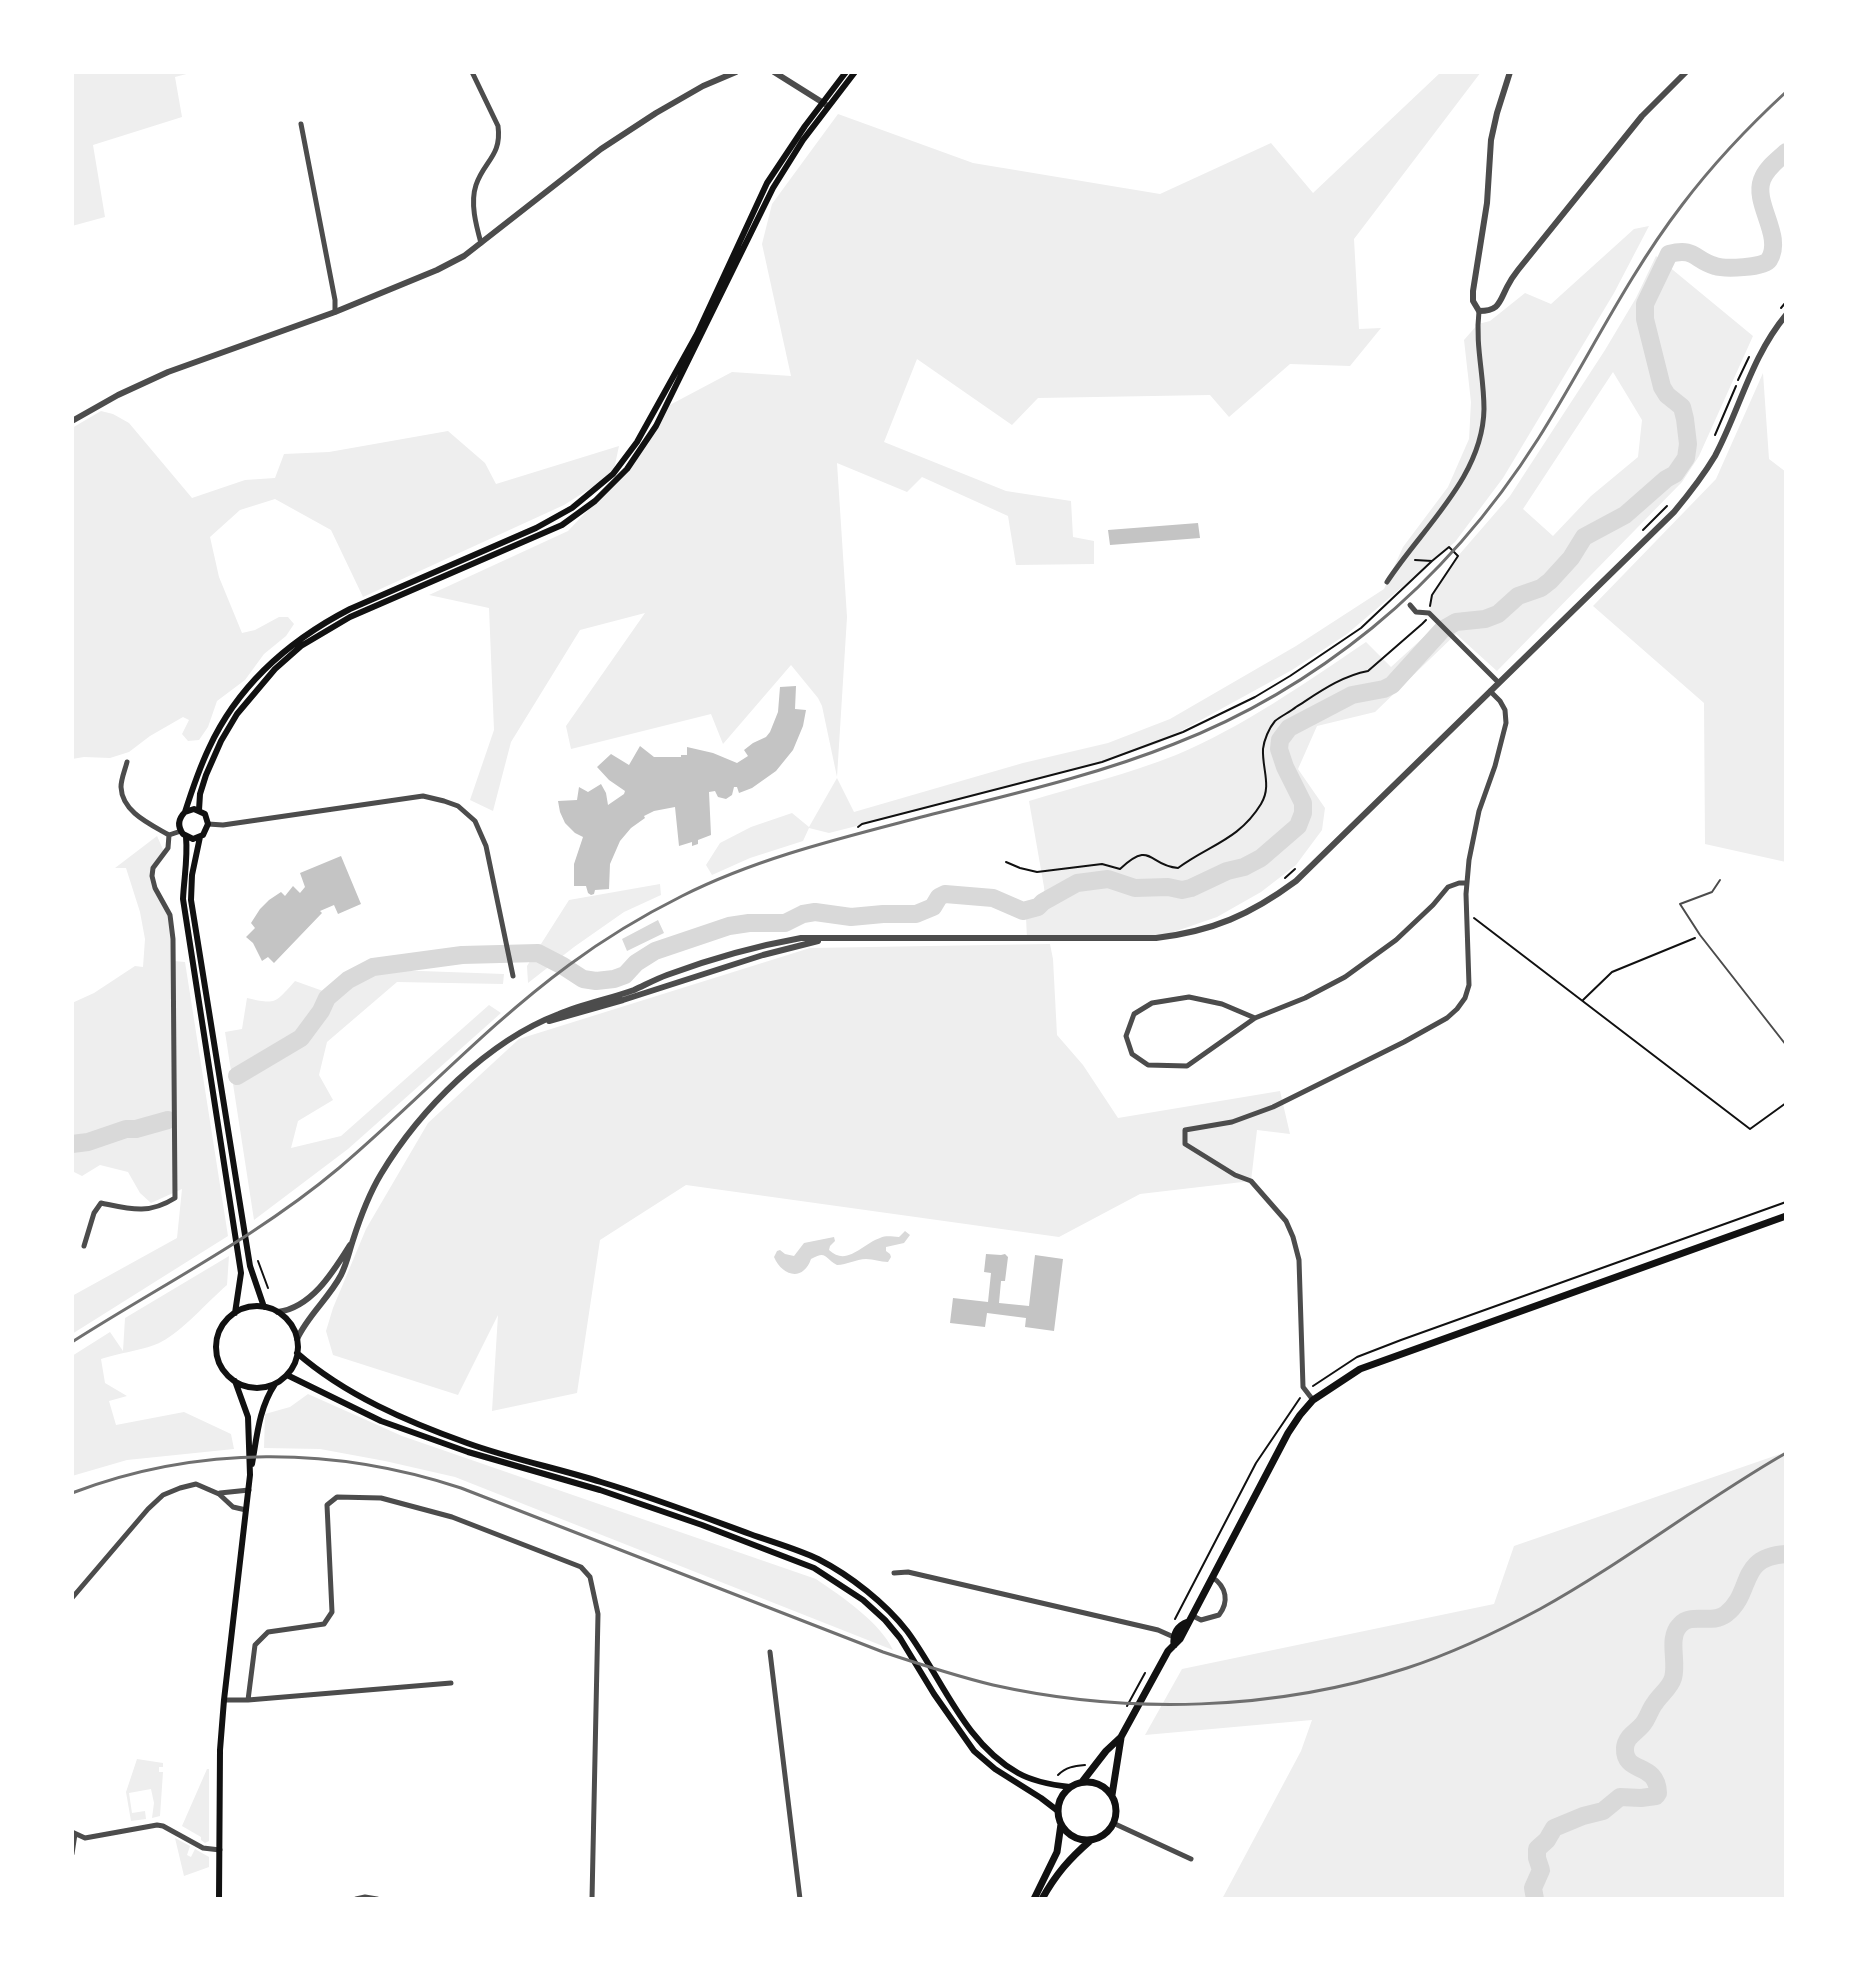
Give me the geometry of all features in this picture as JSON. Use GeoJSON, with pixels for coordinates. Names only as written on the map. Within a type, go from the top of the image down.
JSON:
{"type":"FeatureCollection","features":[{"type":"Feature","properties":{"kind":"main road"},"geometry":{"type":"LineString","coordinates":[[199,810],[206,775],[237,714],[275,669],[301,646],[350,617],[562,525],[595,501],[627,469],[656,426],[773,188],[846,72]]}},
{"type":"Feature","properties":{"kind":"main road"},"geometry":{"type":"LineString","coordinates":[[235,1313],[241,1273],[183,899],[188,856],[179,821],[220,727],[246,688],[271,662],[326,621],[536,528],[572,508],[613,474],[637,442],[697,334],[767,183],[826,104],[855,72]]}},
{"type":"Feature","properties":{"kind":"main road"},"geometry":{"type":"LineString","coordinates":[[184,834],[193,839],[200,837],[206,832],[208,824],[207,817],[199,810],[185,812]]}},
{"type":"Feature","properties":{"kind":"main road"},"geometry":{"type":"LineString","coordinates":[[200,837],[192,875],[191,900],[247,1245],[254,1280],[264,1307]]}},
{"type":"Feature","properties":{"kind":"main road"},"geometry":{"type":"LineString","coordinates":[[1061,1824],[1073,1837],[1091,1840],[1108,1831],[1113,1823],[1116,1814],[1112,1795],[1123,1734],[1155,1668],[1174,1638],[1192,1618],[1288,1433],[1313,1400],[1360,1369],[1786,1216]]}},
{"type":"Feature","properties":{"kind":"main road"},"geometry":{"type":"LineString","coordinates":[[250,1475],[261,1411],[268,1394],[293,1365],[297,1339],[290,1323],[278,1312],[264,1307],[249,1307],[235,1313],[219,1331],[216,1347],[220,1363],[235,1381],[255,1387],[276,1383]]}},
{"type":"Feature","properties":{"kind":"main road"},"geometry":{"type":"LineString","coordinates":[[297,1353],[328,1377],[389,1412],[468,1444],[602,1482],[818,1559],[868,1592],[892,1614],[909,1634],[948,1697],[985,1747],[1001,1762],[1033,1780],[1070,1787]]}},
{"type":"Feature","properties":{"kind":"main road"},"geometry":{"type":"LineString","coordinates":[[287,1375],[381,1421],[468,1452],[600,1490],[814,1568],[863,1600],[885,1620],[974,1751],[995,1769],[1058,1811]]}},
{"type":"Feature","properties":{"kind":"main road"},"geometry":{"type":"LineString","coordinates":[[219,1899],[220,1750],[250,1475],[248,1417],[235,1381]]}},
{"type":"Feature","properties":{"kind":"main road"},"geometry":{"type":"LineString","coordinates":[[1082,1782],[1123,1734]]}},
{"type":"Feature","properties":{"kind":"main road"},"geometry":{"type":"LineString","coordinates":[[1034,1899],[1057,1852],[1061,1824],[1058,1811],[1063,1794],[1082,1782],[1099,1784],[1112,1795]]}},
{"type":"Feature","properties":{"kind":"main road"},"geometry":{"type":"LineString","coordinates":[[1042,1899],[1057,1873],[1091,1840]]}},
{"type":"Feature","properties":{"kind":"street"},"geometry":{"type":"LineString","coordinates":[[472,72],[498,126],[499,135],[493,157],[475,187],[474,206],[481,243]]}},
{"type":"Feature","properties":{"kind":"street"},"geometry":{"type":"LineString","coordinates":[[72,421],[168,372],[335,312],[464,256],[601,149],[703,86],[736,72]]}},
{"type":"Feature","properties":{"kind":"street"},"geometry":{"type":"LineString","coordinates":[[774,72],[826,104]]}},
{"type":"Feature","properties":{"kind":"street"},"geometry":{"type":"LineString","coordinates":[[1387,582],[1462,479],[1482,432],[1484,408],[1477,344],[1479,311],[1473,301],[1473,291],[1487,203],[1491,140],[1510,72]]}},
{"type":"Feature","properties":{"kind":"street"},"geometry":{"type":"LineString","coordinates":[[1479,311],[1497,307],[1518,270],[1632,128],[1686,72]]}},
{"type":"Feature","properties":{"kind":"street"},"geometry":{"type":"LineString","coordinates":[[301,124],[335,312]]}},
{"type":"Feature","properties":{"kind":"street"},"geometry":{"type":"LineString","coordinates":[[297,1339],[303,1325],[335,1286],[347,1263],[367,1203],[400,1146],[429,1110],[488,1055],[518,1034],[545,1021],[825,939],[1156,938],[1212,927],[1245,914],[1273,898],[1296,881],[1674,512],[1694,489],[1715,454],[1759,354],[1786,315]]}},
{"type":"Feature","properties":{"kind":"street"},"geometry":{"type":"LineString","coordinates":[[1410,605],[1416,612],[1429,613],[1499,683]]}},
{"type":"Feature","properties":{"kind":"street"},"geometry":{"type":"LineString","coordinates":[[1313,1400],[1303,1387],[1299,1260],[1286,1221],[1251,1181],[1235,1175],[1185,1144],[1185,1130],[1232,1122],[1273,1107],[1447,1018],[1465,998],[1469,985],[1466,883],[1479,811],[1506,723],[1505,710],[1490,691]]}},
{"type":"Feature","properties":{"kind":"street"},"geometry":{"type":"LineString","coordinates":[[127,762],[120,784],[122,797],[132,811],[169,835],[184,834]]}},
{"type":"Feature","properties":{"kind":"street"},"geometry":{"type":"LineString","coordinates":[[208,824],[223,825],[423,796],[458,806],[475,821],[486,846],[513,976]]}},
{"type":"Feature","properties":{"kind":"street"},"geometry":{"type":"LineString","coordinates":[[84,1246],[94,1213],[101,1203],[131,1210],[151,1209],[175,1198],[173,939],[170,915],[152,876],[153,868],[168,848],[169,835]]}},
{"type":"Feature","properties":{"kind":"street"},"geometry":{"type":"LineString","coordinates":[[1255,1018],[1222,1004],[1189,997],[1152,1003],[1134,1014],[1126,1036],[1132,1054],[1148,1065],[1187,1066],[1255,1018],[1305,998],[1345,977],[1396,940],[1448,887],[1466,883]]}},
{"type":"Feature","properties":{"kind":"street"},"geometry":{"type":"LineString","coordinates":[[278,1312],[294,1307],[331,1277],[354,1238]]}},
{"type":"Feature","properties":{"kind":"street"},"geometry":{"type":"LineString","coordinates":[[72,1598],[163,1495],[196,1484],[219,1494],[233,1507],[247,1510]]}},
{"type":"Feature","properties":{"kind":"street"},"geometry":{"type":"LineString","coordinates":[[219,1494],[249,1490]]}},
{"type":"Feature","properties":{"kind":"street"},"geometry":{"type":"LineString","coordinates":[[248,1700],[255,1645],[268,1632],[324,1624],[332,1612],[327,1505],[337,1497],[381,1498],[452,1517],[581,1567],[590,1577],[598,1614],[592,1899]]}},
{"type":"Feature","properties":{"kind":"street"},"geometry":{"type":"LineString","coordinates":[[894,1573],[908,1572],[1174,1638]]}},
{"type":"Feature","properties":{"kind":"street"},"geometry":{"type":"LineString","coordinates":[[1192,1618],[1201,1620],[1219,1615],[1225,1607],[1226,1595],[1212,1577]]}},
{"type":"Feature","properties":{"kind":"street"},"geometry":{"type":"LineString","coordinates":[[770,1652],[800,1899]]}},
{"type":"Feature","properties":{"kind":"street"},"geometry":{"type":"LineString","coordinates":[[224,1700],[451,1683]]}},
{"type":"Feature","properties":{"kind":"street"},"geometry":{"type":"LineString","coordinates":[[1113,1823],[1191,1859]]}},
{"type":"Feature","properties":{"kind":"street"},"geometry":{"type":"LineString","coordinates":[[72,1854],[73,1833],[85,1838],[157,1825],[203,1848],[220,1850]]}},
{"type":"Feature","properties":{"kind":"street"},"geometry":{"type":"LineString","coordinates":[[356,1899],[377,1899]]}},
{"type":"Feature","properties":{"kind":"lane"},"geometry":{"type":"LineString","coordinates":[[1720,880],[1712,892],[1680,904],[1700,935],[1786,1045]]}},
{"type":"Feature","properties":{"kind":"path"},"geometry":{"type":"LineString","coordinates":[[1776,315],[1786,302]]}},
{"type":"Feature","properties":{"kind":"path"},"geometry":{"type":"LineString","coordinates":[[1715,437],[1753,350]]}},
{"type":"Feature","properties":{"kind":"path"},"geometry":{"type":"LineString","coordinates":[[1634,538],[1667,506]]}},
{"type":"Feature","properties":{"kind":"path"},"geometry":{"type":"LineString","coordinates":[[858,827],[1102,762],[1183,732],[1255,697],[1361,628],[1449,547],[1458,556],[1432,595],[1429,613],[1422,624],[1368,671],[1326,687],[1274,722],[1263,750],[1268,782],[1262,802],[1238,832],[1178,868],[1167,867],[1148,855],[1134,856],[1120,869],[1102,864],[1037,872],[1006,862]]}},
{"type":"Feature","properties":{"kind":"path"},"geometry":{"type":"LineString","coordinates":[[1401,559],[1432,561]]}},
{"type":"Feature","properties":{"kind":"path"},"geometry":{"type":"LineString","coordinates":[[1284,879],[1302,863]]}},
{"type":"Feature","properties":{"kind":"path"},"geometry":{"type":"LineString","coordinates":[[1466,912],[1750,1129],[1786,1103]]}},
{"type":"Feature","properties":{"kind":"path"},"geometry":{"type":"LineString","coordinates":[[1582,1001],[1612,972],[1700,935]]}},
{"type":"Feature","properties":{"kind":"path"},"geometry":{"type":"LineString","coordinates":[[1174,1638],[1256,1463],[1299,1399],[1319,1381],[1357,1357],[1786,1202]]}},
{"type":"Feature","properties":{"kind":"path"},"geometry":{"type":"LineString","coordinates":[[256,1253],[268,1288]]}},
{"type":"Feature","properties":{"kind":"path"},"geometry":{"type":"LineString","coordinates":[[1143,1676],[1155,1668]]}},
{"type":"Feature","properties":{"kind":"shaded area"},"geometry":{"type":"Polygon","coordinates":[[[72,72],[194,72],[175,77],[182,117],[93,145],[105,217],[72,226],[72,72]]]}},
{"type":"Feature","properties":{"kind":"shaded area"},"geometry":{"type":"Polygon","coordinates":[[[1441,72],[1481,72],[1354,239],[1359,329],[1381,328],[1350,366],[1290,364],[1229,417],[1210,395],[1038,398],[1012,425],[917,359],[884,442],[1006,491],[1071,501],[1073,537],[1094,541],[1094,564],[1016,565],[1008,516],[922,477],[907,492],[837,463],[847,617],[837,777],[822,706],[791,665],[723,744],[711,714],[571,749],[566,726],[645,613],[580,630],[511,742],[493,811],[470,800],[494,730],[489,608],[429,595],[568,531],[627,469],[666,407],[732,372],[791,376],[762,244],[772,204],[838,114],[973,163],[1160,194],[1271,143],[1313,193],[1441,72]]]}},
{"type":"Feature","properties":{"kind":"shaded area"},"geometry":{"type":"Polygon","coordinates":[[[1649,226],[1614,293],[1503,478],[1455,542],[1347,634],[1292,670],[1159,743],[1018,785],[829,833],[809,828],[803,841],[750,858],[712,875],[706,865],[720,843],[751,827],[792,813],[809,827],[837,778],[854,812],[1023,763],[1108,743],[1170,719],[1296,646],[1384,589],[1403,547],[1448,487],[1469,439],[1471,402],[1464,340],[1478,324],[1490,321],[1525,293],[1551,304],[1634,229],[1649,226]]]}},
{"type":"Feature","properties":{"kind":"shaded area"},"geometry":{"type":"Polygon","coordinates":[[[1656,256],[1753,336],[1699,456],[1682,482],[1497,671],[1456,634],[1375,712],[1317,726],[1298,769],[1325,808],[1322,830],[1296,865],[1261,892],[1217,917],[1156,938],[1027,939],[1026,917],[1046,908],[1029,801],[1140,768],[1200,744],[1273,703],[1366,642],[1391,667],[1437,625],[1429,613],[1432,595],[1458,556],[1510,496],[1636,298],[1656,256]],[[1613,372],[1523,509],[1553,536],[1591,496],[1638,457],[1642,420],[1613,372]]]}},
{"type":"Feature","properties":{"kind":"shaded area"},"geometry":{"type":"Polygon","coordinates":[[[1763,373],[1769,459],[1786,472],[1786,862],[1705,844],[1704,703],[1593,606],[1716,479],[1763,373]]]}},
{"type":"Feature","properties":{"kind":"shaded area"},"geometry":{"type":"Polygon","coordinates":[[[101,411],[129,423],[192,498],[245,480],[275,478],[284,454],[329,452],[448,431],[485,463],[496,484],[619,446],[613,474],[564,505],[363,597],[331,530],[275,499],[240,510],[210,537],[219,577],[242,633],[255,630],[279,617],[288,617],[294,624],[286,636],[264,654],[245,680],[217,701],[208,727],[199,740],[188,741],[182,734],[189,720],[183,717],[129,752],[110,758],[72,759],[72,428],[101,411]]]}},
{"type":"Feature","properties":{"kind":"shaded area"},"geometry":{"type":"Polygon","coordinates":[[[157,836],[165,854],[153,868],[152,876],[170,915],[174,961],[185,962],[228,1236],[72,1334],[72,1296],[177,1238],[182,1189],[151,1203],[140,1193],[128,1172],[100,1165],[82,1176],[72,1171],[72,1003],[94,993],[135,966],[143,967],[145,939],[140,912],[126,868],[115,868],[157,836]]]}},
{"type":"Feature","properties":{"kind":"shaded area"},"geometry":{"type":"Polygon","coordinates":[[[660,884],[661,895],[624,912],[528,983],[527,966],[569,900],[660,884]]]}},
{"type":"Feature","properties":{"kind":"shaded area"},"geometry":{"type":"Polygon","coordinates":[[[658,920],[664,933],[627,951],[622,939],[658,920]]]}},
{"type":"Feature","properties":{"kind":"shaded area"},"geometry":{"type":"Polygon","coordinates":[[[1050,944],[1057,1035],[1083,1065],[1118,1118],[1280,1091],[1290,1134],[1257,1130],[1251,1181],[1140,1194],[1059,1237],[686,1185],[600,1240],[577,1393],[492,1411],[498,1315],[458,1395],[333,1355],[326,1331],[333,1308],[366,1229],[428,1123],[519,1039],[810,948],[1050,944]]]}},
{"type":"Feature","properties":{"kind":"shaded area"},"geometry":{"type":"Polygon","coordinates":[[[375,959],[393,970],[504,974],[503,984],[397,982],[327,1042],[319,1075],[333,1100],[298,1121],[291,1148],[341,1136],[489,1005],[501,1013],[348,1149],[254,1220],[225,1032],[242,1029],[247,998],[275,1000],[295,981],[323,991],[375,959]]]}},
{"type":"Feature","properties":{"kind":"shaded area"},"geometry":{"type":"Polygon","coordinates":[[[905,1231],[910,1235],[904,1243],[886,1247],[891,1257],[888,1262],[866,1259],[837,1265],[820,1255],[811,1259],[803,1271],[792,1274],[782,1269],[774,1257],[780,1250],[794,1256],[804,1243],[834,1237],[829,1250],[836,1255],[848,1255],[880,1238],[899,1237],[905,1231]]]}},
{"type":"Feature","properties":{"kind":"shaded area"},"geometry":{"type":"Polygon","coordinates":[[[229,1256],[227,1285],[178,1331],[155,1345],[101,1359],[105,1383],[127,1396],[109,1401],[116,1425],[184,1412],[231,1434],[234,1449],[127,1460],[72,1476],[72,1356],[110,1332],[123,1351],[125,1318],[229,1256]]]}},
{"type":"Feature","properties":{"kind":"shaded area"},"geometry":{"type":"Polygon","coordinates":[[[308,1394],[402,1436],[816,1579],[879,1629],[893,1650],[455,1477],[320,1449],[264,1448],[265,1414],[290,1407],[308,1394]]]}},
{"type":"Feature","properties":{"kind":"shaded area"},"geometry":{"type":"Polygon","coordinates":[[[1786,1452],[1786,1899],[1222,1899],[1301,1751],[1312,1720],[1145,1735],[1182,1669],[1494,1604],[1514,1546],[1786,1452]]]}},
{"type":"Feature","properties":{"kind":"shaded area"},"geometry":{"type":"Polygon","coordinates":[[[137,1759],[163,1763],[163,1767],[159,1767],[159,1772],[163,1772],[160,1816],[152,1818],[154,1803],[151,1789],[129,1793],[132,1813],[145,1811],[146,1819],[131,1821],[126,1792],[137,1759]]]}},
{"type":"Feature","properties":{"kind":"shaded area"},"geometry":{"type":"Polygon","coordinates":[[[207,1769],[209,1841],[205,1843],[201,1837],[182,1826],[207,1769]]]}},
{"type":"Feature","properties":{"kind":"shaded area"},"geometry":{"type":"Polygon","coordinates":[[[175,1838],[190,1846],[187,1855],[191,1857],[195,1849],[209,1857],[209,1867],[184,1876],[175,1838]]]}},
{"type":"Feature","properties":{"kind":"building"},"geometry":{"type":"Polygon","coordinates":[[[1198,523],[1200,538],[1110,545],[1108,530],[1198,523]]]}},
{"type":"Feature","properties":{"kind":"building"},"geometry":{"type":"Polygon","coordinates":[[[796,686],[795,709],[806,710],[793,750],[776,771],[752,788],[739,793],[734,787],[732,795],[726,799],[718,797],[715,791],[709,792],[711,835],[698,840],[698,844],[692,846],[692,842],[679,846],[675,807],[654,811],[644,816],[620,841],[610,864],[609,889],[595,890],[591,895],[586,886],[574,886],[574,864],[583,837],[565,823],[558,801],[577,800],[579,787],[588,792],[601,784],[608,805],[625,791],[597,767],[611,754],[629,765],[640,746],[654,757],[681,757],[687,755],[687,747],[737,763],[748,756],[744,750],[770,732],[778,712],[780,687],[796,686]]]}},
{"type":"Feature","properties":{"kind":"building"},"geometry":{"type":"Polygon","coordinates":[[[341,856],[361,904],[338,914],[334,905],[320,911],[322,913],[274,963],[268,957],[262,961],[253,943],[246,937],[255,928],[251,923],[260,909],[281,892],[285,896],[293,886],[300,893],[305,887],[300,873],[341,856]]]}},
{"type":"Feature","properties":{"kind":"building"},"geometry":{"type":"Polygon","coordinates":[[[986,1254],[1005,1254],[1008,1257],[999,1303],[1029,1306],[1035,1255],[1063,1259],[1054,1331],[1025,1327],[1026,1318],[987,1313],[985,1327],[950,1323],[953,1298],[988,1302],[991,1273],[984,1272],[986,1254]]]}},
{"type":"Feature","properties":{"kind":"waterway"},"geometry":{"type":"LineString","coordinates":[[237,1076],[301,1038],[327,998],[348,980],[373,967],[462,955],[538,953],[583,979],[614,979],[625,975],[636,963],[655,951],[729,926],[785,923],[815,912],[851,917],[916,914],[933,907],[945,894],[993,898],[1023,911],[1038,907],[1077,883],[1108,879],[1135,888],[1168,887],[1182,890],[1261,858],[1298,826],[1303,813],[1303,803],[1279,749],[1280,740],[1289,728],[1352,695],[1392,685],[1442,630],[1456,622],[1485,619],[1498,614],[1518,596],[1541,588],[1571,558],[1584,537],[1625,515],[1675,474],[1686,458],[1685,419],[1682,407],[1662,387],[1645,319],[1645,304],[1669,254],[1689,253],[1715,266],[1727,267],[1752,266],[1769,260],[1773,241],[1760,189],[1766,172],[1786,152]]}},
{"type":"Feature","properties":{"kind":"waterway"},"geometry":{"type":"LineString","coordinates":[[72,1144],[168,1120]]}},
{"type":"Feature","properties":{"kind":"waterway"},"geometry":{"type":"LineString","coordinates":[[1535,1899],[1533,1888],[1541,1870],[1537,1849],[1554,1828],[1603,1811],[1620,1797],[1641,1798],[1658,1793],[1652,1776],[1630,1762],[1625,1748],[1629,1738],[1643,1724],[1653,1705],[1672,1682],[1676,1630],[1690,1619],[1714,1619],[1726,1614],[1735,1605],[1753,1569],[1760,1562],[1786,1554]]}},
{"type":"Feature","properties":{"kind":"railway"},"geometry":{"type":"LineString","coordinates":[[72,1342],[242,1238],[308,1193],[368,1143],[538,989],[596,946],[652,912],[709,883],[794,852],[1077,777],[1174,744],[1253,708],[1350,646],[1419,586],[1483,516],[1538,439],[1662,233],[1719,160],[1786,92]]}},
{"type":"Feature","properties":{"kind":"railway"},"geometry":{"type":"LineString","coordinates":[[72,1493],[120,1477],[217,1459],[315,1458],[364,1464],[461,1488],[883,1652],[965,1678],[1044,1695],[1096,1701],[1201,1704],[1306,1693],[1407,1668],[1458,1649],[1572,1591],[1786,1453]]}}]}
